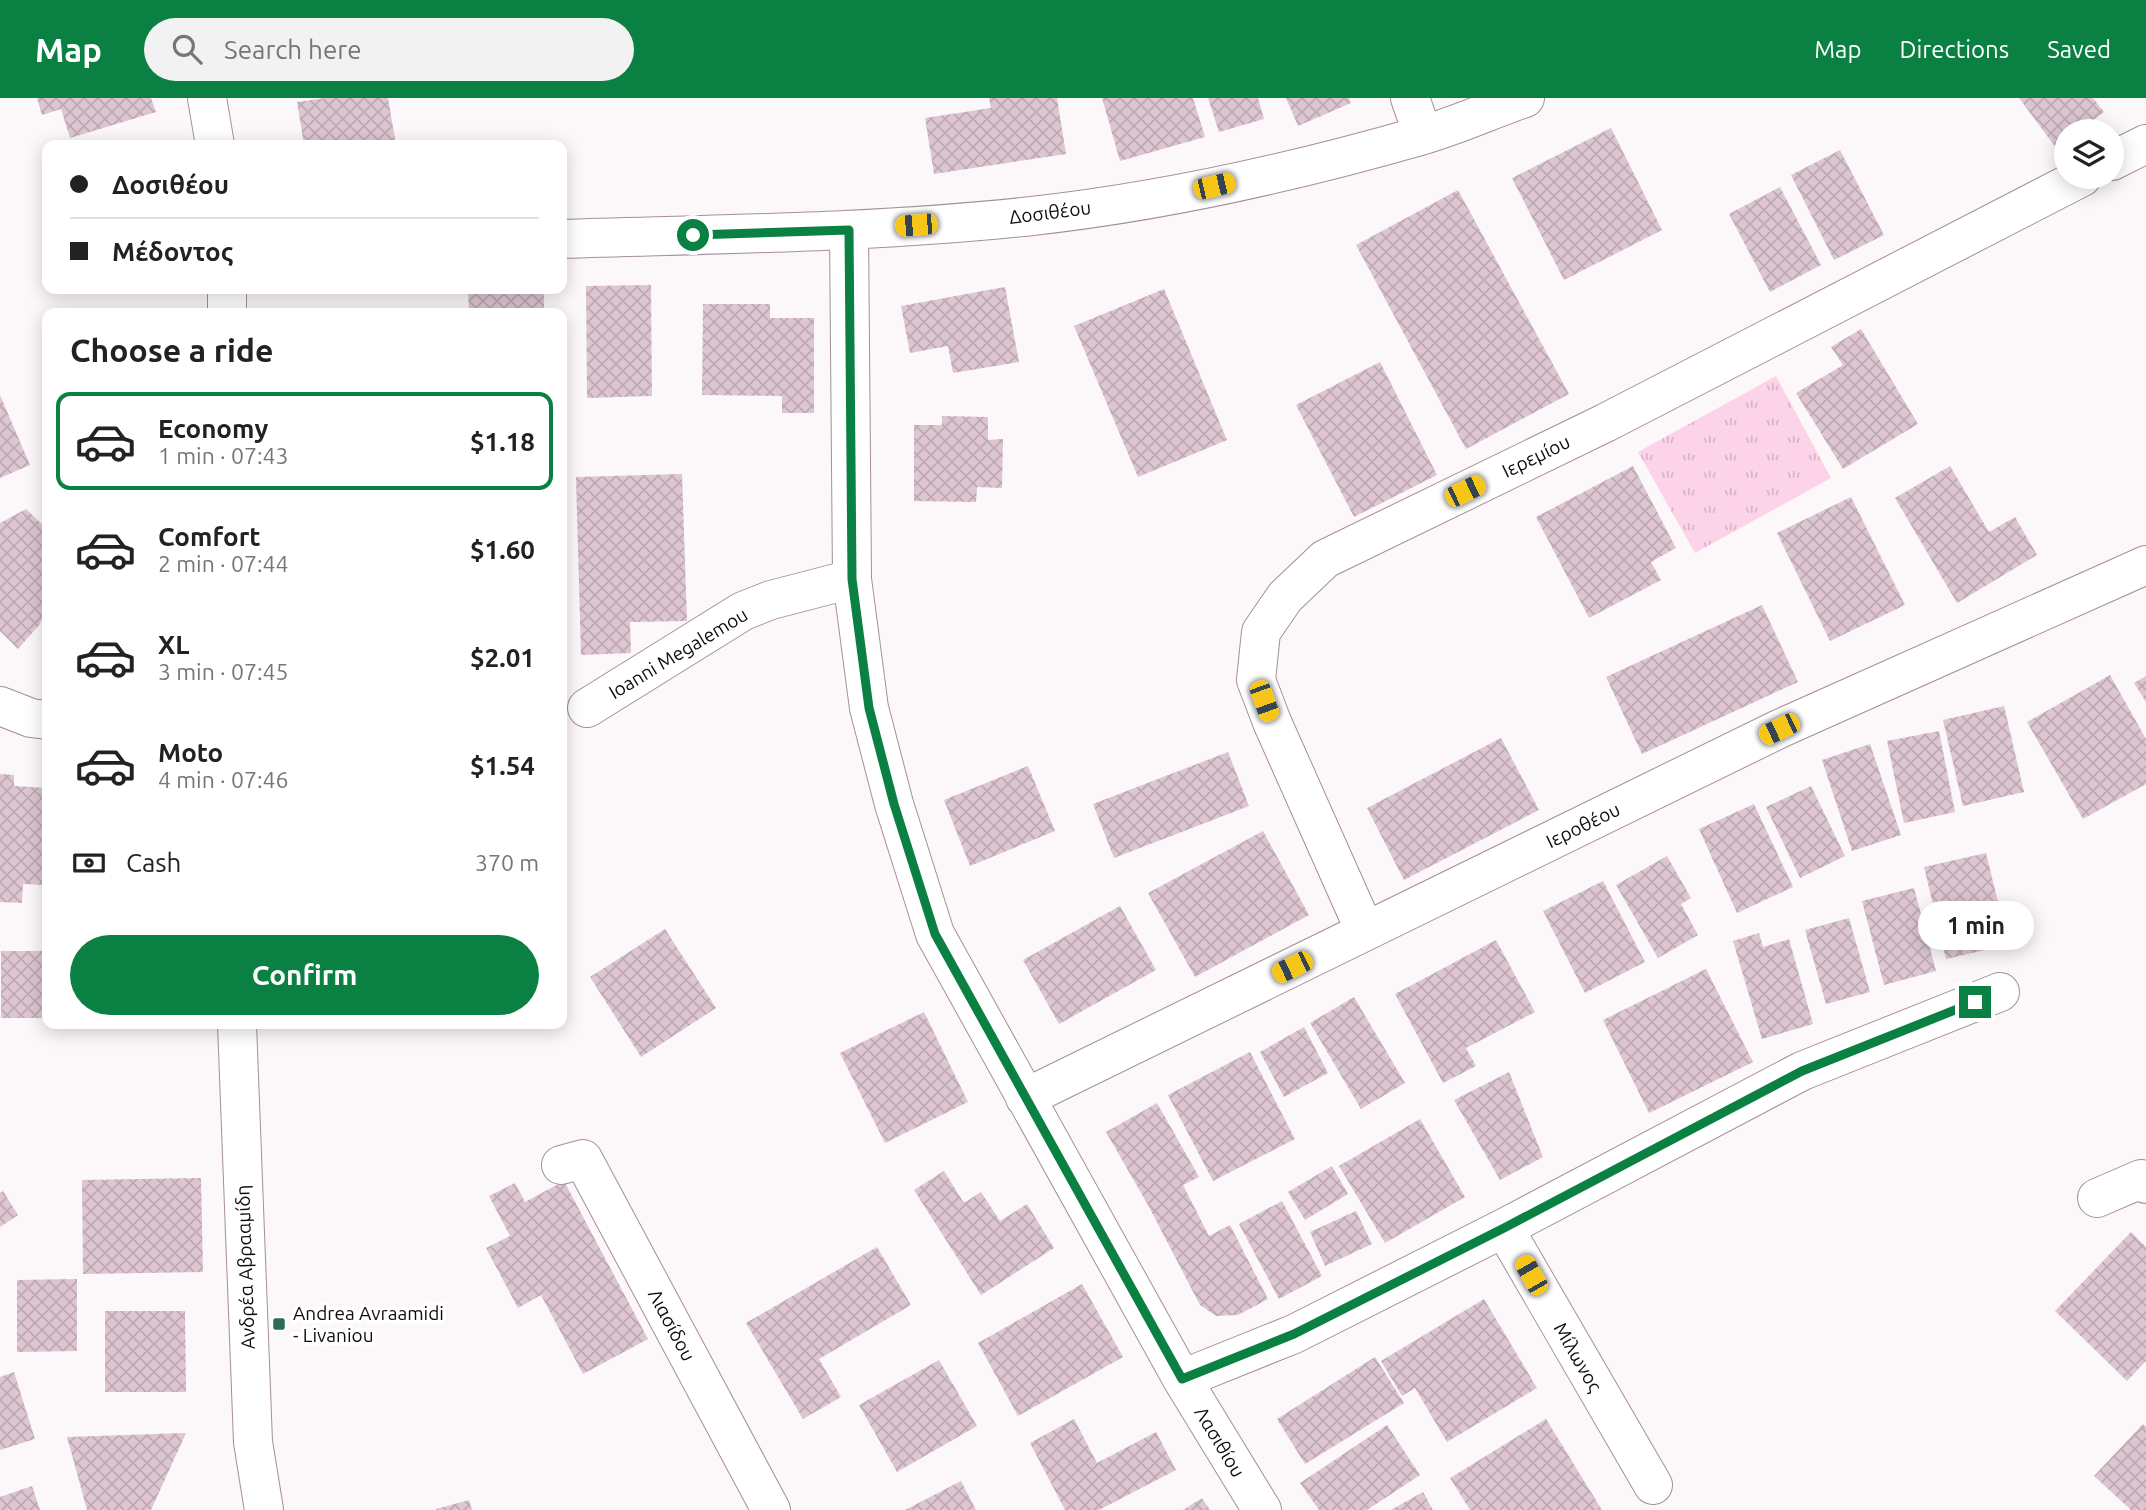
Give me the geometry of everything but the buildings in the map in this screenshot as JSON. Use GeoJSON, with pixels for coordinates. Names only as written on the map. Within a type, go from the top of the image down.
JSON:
{"type":"FeatureCollection","features":[{"type":"Feature","properties":{"kind":"street"},"geometry":{"type":"LineString","coordinates":[[207,98],[214,140]]}},
{"type":"Feature","properties":{"kind":"street"},"geometry":{"type":"LineString","coordinates":[[1410,98],[1423,135]]}},
{"type":"Feature","properties":{"kind":"street","name":"Δοσιθέου"},"geometry":{"type":"LineString","coordinates":[[567,239],[849,230],[1033,216],[1141,200],[1305,165],[1423,135],[1525,98]]}},
{"type":"Feature","properties":{"kind":"street"},"geometry":{"type":"LineString","coordinates":[[2124,155],[2146,144]]}},
{"type":"Feature","properties":{"kind":"street","name":"Ιερεμίου"},"geometry":{"type":"LineString","coordinates":[[1365,931],[1256,680],[1261,632],[1285,597],[1325,559],[1605,423],[2059,189]]}},
{"type":"Feature","properties":{"kind":"street","name":"Λασιθίου"},"geometry":{"type":"LineString","coordinates":[[849,230],[852,579],[869,708],[894,804],[935,934],[1182,1379],[1262,1510]]}},
{"type":"Feature","properties":{"kind":"street","name":"Ιεροθέου"},"geometry":{"type":"LineString","coordinates":[[1026,1098],[1779,729],[2146,565]]}},
{"type":"Feature","properties":{"kind":"street","name":"Ioanni Megalemou"},"geometry":{"type":"LineString","coordinates":[[587,708],[743,611],[771,600],[852,579]]}},
{"type":"Feature","properties":{"kind":"street"},"geometry":{"type":"LineString","coordinates":[[0,706],[42,719]]}},
{"type":"Feature","properties":{"kind":"street"},"geometry":{"type":"LineString","coordinates":[[1182,1379],[1294,1334],[1504,1228],[1802,1071],[2000,992]]}},
{"type":"Feature","properties":{"kind":"street","name":"Ανδρέα Αβρααμίδη"},"geometry":{"type":"LineString","coordinates":[[237,1029],[253,1442],[264,1510]]}},
{"type":"Feature","properties":{"kind":"street","name":"Λιασίδου"},"geometry":{"type":"LineString","coordinates":[[561,1165],[583,1160],[771,1510]]}},
{"type":"Feature","properties":{"kind":"street"},"geometry":{"type":"LineString","coordinates":[[2097,1198],[2141,1179],[2146,1184]]}},
{"type":"Feature","properties":{"kind":"street","name":"Μίλωνος"},"geometry":{"type":"LineString","coordinates":[[1504,1228],[1653,1485]]}},
{"type":"Feature","properties":{"kind":"green space"},"geometry":{"type":"Polygon","coordinates":[[[1776,376],[1831,478],[1695,553],[1638,452],[1776,376]]]}},
{"type":"Feature","properties":{"kind":"place","name":"Andrea Avraamidi - Livaniou"},"geometry":{"type":"Point","coordinates":[279,1324]}},
{"type":"Feature","properties":{"kind":"route"},"geometry":{"type":"LineString","coordinates":[[693,235],[849,230],[852,579],[869,708],[894,804],[935,934],[1182,1379],[1294,1334],[1504,1228],[1802,1071],[1975,1002]]}}]}
